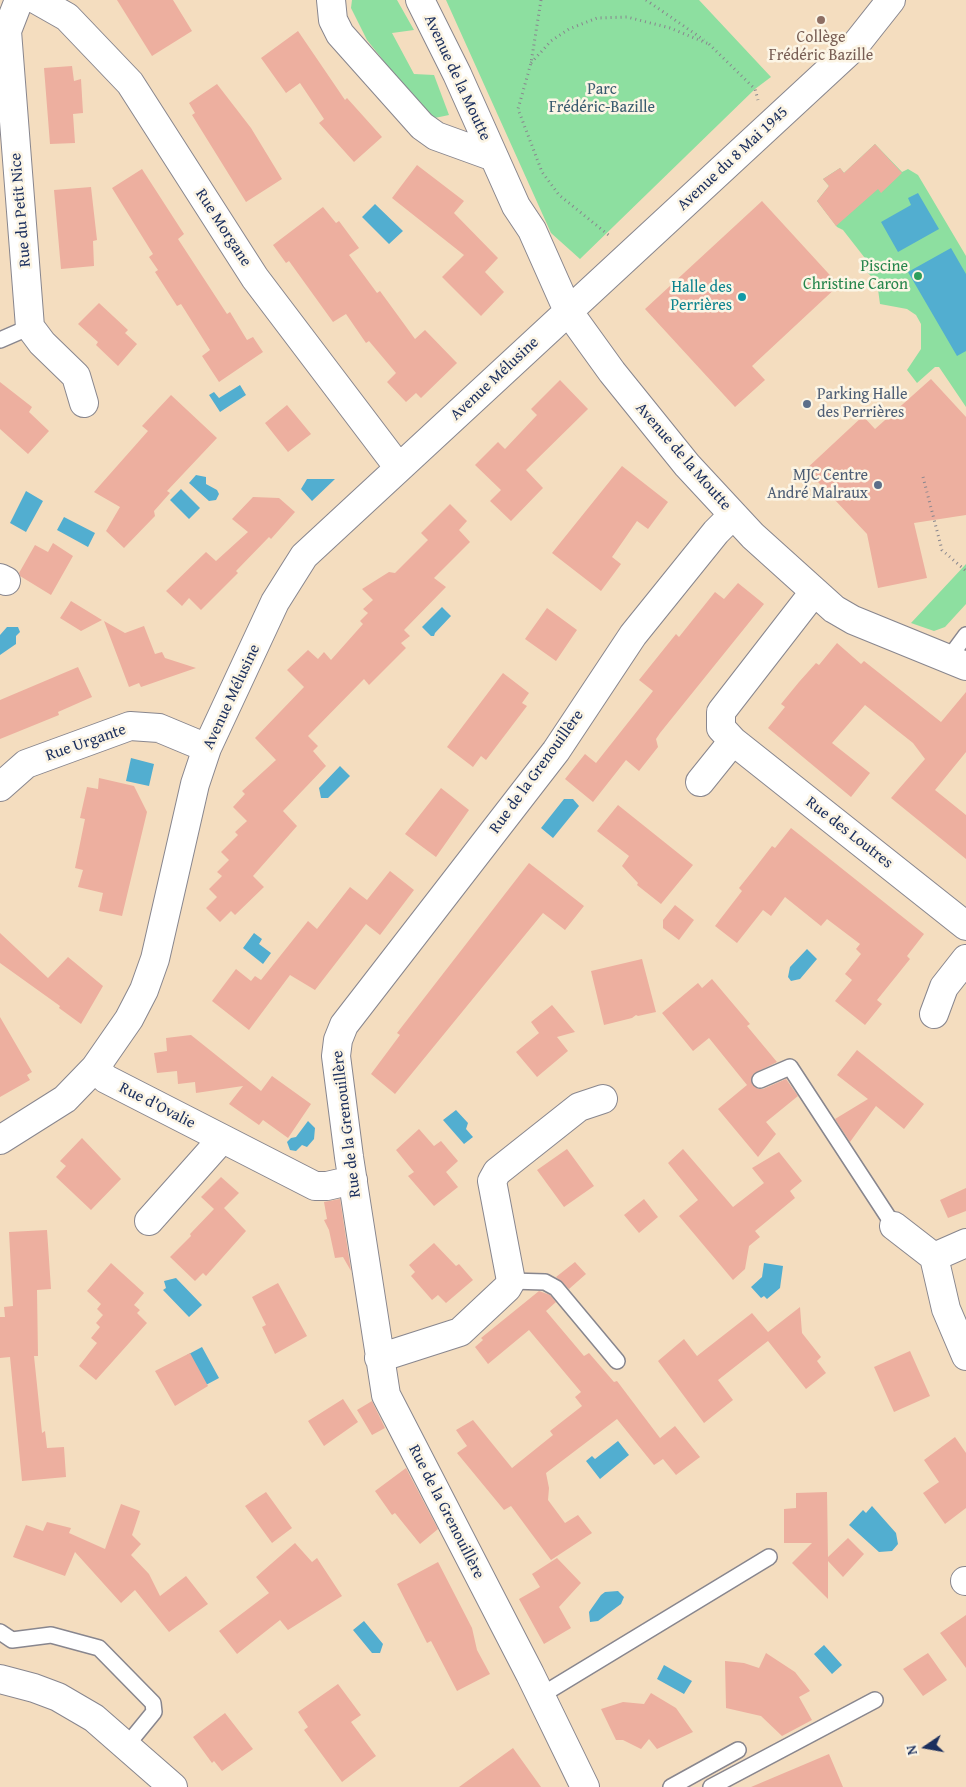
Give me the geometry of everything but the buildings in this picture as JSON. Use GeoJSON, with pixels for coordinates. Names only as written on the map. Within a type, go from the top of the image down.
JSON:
{"type":"FeatureCollection","features":[{"type":"Feature","properties":{"kind":"street","name":"Rue du Petit Nice"},"geometry":{"type":"LineString","coordinates":[[19,0],[7,31],[30,327]]}},
{"type":"Feature","properties":{"kind":"street","name":"Rue Morgane"},"geometry":{"type":"LineString","coordinates":[[37,0],[67,17],[130,83],[255,278],[399,468]]}},
{"type":"Feature","properties":{"kind":"street","name":"Avenue de la Moutte"},"geometry":{"type":"LineString","coordinates":[[331,0],[332,14],[340,34],[422,126],[436,136],[494,157]]}},
{"type":"Feature","properties":{"kind":"street","name":"Avenue de la Moutte"},"geometry":{"type":"LineString","coordinates":[[420,0],[457,74],[516,206],[532,230],[568,311],[652,423],[733,515],[834,610],[853,620],[958,662]]}},
{"type":"Feature","properties":{"kind":"street","name":"Avenue du 8 Mai 1945"},"geometry":{"type":"LineString","coordinates":[[568,311],[854,48],[891,0]]}},
{"type":"Feature","properties":{"kind":"street","name":"Avenue Mélusine"},"geometry":{"type":"LineString","coordinates":[[0,1140],[65,1099],[94,1068],[122,1031],[144,990],[155,959],[194,784],[207,748],[275,602],[304,556],[568,311]]}},
{"type":"Feature","properties":{"kind":"street"},"geometry":{"type":"LineString","coordinates":[[30,327],[42,343],[76,376],[84,403]]}},
{"type":"Feature","properties":{"kind":"street","name":"Rue de la Grenouillère"},"geometry":{"type":"LineString","coordinates":[[585,1787],[386,1395],[379,1358],[336,1056],[344,1025],[556,751],[633,635],[716,532],[733,515]]}},
{"type":"Feature","properties":{"kind":"street","name":"Rue des Loutres"},"geometry":{"type":"LineString","coordinates":[[814,592],[721,712],[721,728],[733,741],[966,926]]}},
{"type":"Feature","properties":{"kind":"street","name":"Rue Urgante"},"geometry":{"type":"LineString","coordinates":[[0,787],[26,764],[130,726],[159,728],[207,748]]}},
{"type":"Feature","properties":{"kind":"street"},"geometry":{"type":"LineString","coordinates":[[700,782],[733,741]]}},
{"type":"Feature","properties":{"kind":"street"},"geometry":{"type":"LineString","coordinates":[[934,1014],[944,987],[966,960]]}},
{"type":"Feature","properties":{"kind":"street","name":"Rue d'Ovalie"},"geometry":{"type":"LineString","coordinates":[[94,1068],[106,1079],[315,1186],[327,1186],[353,1180]]}},
{"type":"Feature","properties":{"kind":"street"},"geometry":{"type":"LineString","coordinates":[[379,1358],[460,1332],[508,1288],[511,1281],[492,1181],[503,1166],[579,1107],[603,1099]]}},
{"type":"Feature","properties":{"kind":"street"},"geometry":{"type":"LineString","coordinates":[[150,1221],[222,1139]]}},
{"type":"Feature","properties":{"kind":"street"},"geometry":{"type":"LineString","coordinates":[[894,1226],[934,1257],[946,1310],[966,1356]]}},
{"type":"Feature","properties":{"kind":"street"},"geometry":{"type":"LineString","coordinates":[[934,1257],[966,1243]]}},
{"type":"Feature","properties":{"kind":"street"},"geometry":{"type":"LineString","coordinates":[[0,1680],[34,1688],[58,1697],[94,1718],[174,1787]]}},
{"type":"Feature","properties":{"kind":"lane"},"geometry":{"type":"LineString","coordinates":[[0,340],[30,327]]}},
{"type":"Feature","properties":{"kind":"lane"},"geometry":{"type":"LineString","coordinates":[[958,662],[966,635]]}},
{"type":"Feature","properties":{"kind":"lane"},"geometry":{"type":"LineString","coordinates":[[760,1080],[790,1067],[894,1226]]}},
{"type":"Feature","properties":{"kind":"lane"},"geometry":{"type":"LineString","coordinates":[[511,1281],[545,1282],[556,1288],[618,1361]]}},
{"type":"Feature","properties":{"kind":"lane"},"geometry":{"type":"LineString","coordinates":[[540,1696],[769,1557]]}},
{"type":"Feature","properties":{"kind":"lane"},"geometry":{"type":"LineString","coordinates":[[0,1632],[12,1640],[51,1635],[90,1644],[99,1648],[153,1703],[154,1712],[127,1746]]}},
{"type":"Feature","properties":{"kind":"lane"},"geometry":{"type":"LineString","coordinates":[[711,1787],[875,1700]]}},
{"type":"Feature","properties":{"kind":"lane"},"geometry":{"type":"LineString","coordinates":[[671,1787],[738,1750]]}},
{"type":"Feature","properties":{"kind":"path"},"geometry":{"type":"LineString","coordinates":[[541,0],[531,63],[518,110],[542,172],[566,202],[611,238]]}},
{"type":"Feature","properties":{"kind":"path"},"geometry":{"type":"LineString","coordinates":[[646,0],[709,44],[755,89],[768,126]]}},
{"type":"Feature","properties":{"kind":"path"},"geometry":{"type":"LineString","coordinates":[[531,63],[551,41],[569,29],[597,18],[627,17],[670,28],[709,44]]}},
{"type":"Feature","properties":{"kind":"path"},"geometry":{"type":"LineString","coordinates":[[923,477],[942,550],[966,571]]}},
{"type":"Feature","properties":{"kind":"green space"},"geometry":{"type":"Polygon","coordinates":[[[352,0],[397,0],[414,30],[392,33],[414,74],[434,75],[449,115],[430,119],[367,40],[351,8],[352,0]]]}},
{"type":"Feature","properties":{"kind":"green space","name":"Parc Frédéric-Bazille"},"geometry":{"type":"Polygon","coordinates":[[[446,0],[699,0],[771,77],[755,89],[580,259],[551,233],[446,0]]]}},
{"type":"Feature","properties":{"kind":"green space","name":"Piscine Christine Caron"},"geometry":{"type":"Polygon","coordinates":[[[875,144],[902,172],[908,169],[918,175],[966,256],[966,407],[939,367],[935,367],[917,383],[907,370],[921,349],[921,324],[916,315],[907,309],[880,304],[877,282],[865,270],[868,262],[817,201],[829,186],[823,179],[840,168],[844,173],[875,144]]]}},
{"type":"Feature","properties":{"kind":"green space"},"geometry":{"type":"Polygon","coordinates":[[[966,564],[966,604],[945,627],[934,631],[911,623],[966,564]]]}},
{"type":"Feature","properties":{"kind":"water"},"geometry":{"type":"Polygon","coordinates":[[[918,193],[939,229],[898,252],[881,222],[911,205],[908,198],[918,193]]]}},
{"type":"Feature","properties":{"kind":"water"},"geometry":{"type":"Polygon","coordinates":[[[375,204],[403,231],[389,244],[362,217],[375,204]]]}},
{"type":"Feature","properties":{"kind":"water"},"geometry":{"type":"Polygon","coordinates":[[[951,248],[966,274],[966,351],[957,356],[908,272],[951,248]]]}},
{"type":"Feature","properties":{"kind":"water"},"geometry":{"type":"Polygon","coordinates":[[[240,385],[246,395],[220,412],[209,395],[214,392],[219,398],[240,385]]]}},
{"type":"Feature","properties":{"kind":"water"},"geometry":{"type":"Polygon","coordinates":[[[196,475],[206,477],[206,484],[217,490],[219,494],[216,500],[209,501],[189,483],[196,475]]]}},
{"type":"Feature","properties":{"kind":"water"},"geometry":{"type":"Polygon","coordinates":[[[307,479],[335,479],[312,501],[301,489],[307,479]]]}},
{"type":"Feature","properties":{"kind":"water"},"geometry":{"type":"Polygon","coordinates":[[[181,489],[200,508],[189,519],[170,500],[181,489]]]}},
{"type":"Feature","properties":{"kind":"water"},"geometry":{"type":"Polygon","coordinates":[[[26,491],[43,501],[26,532],[10,523],[26,491]]]}},
{"type":"Feature","properties":{"kind":"water"},"geometry":{"type":"Polygon","coordinates":[[[64,517],[95,533],[88,547],[57,530],[64,517]]]}},
{"type":"Feature","properties":{"kind":"water"},"geometry":{"type":"Polygon","coordinates":[[[442,607],[451,616],[434,636],[431,636],[422,627],[442,607]]]}},
{"type":"Feature","properties":{"kind":"water"},"geometry":{"type":"Polygon","coordinates":[[[7,627],[18,627],[20,632],[16,636],[16,644],[0,655],[0,635],[7,627]]]}},
{"type":"Feature","properties":{"kind":"water"},"geometry":{"type":"Polygon","coordinates":[[[131,758],[154,764],[149,786],[126,781],[131,758]]]}},
{"type":"Feature","properties":{"kind":"water"},"geometry":{"type":"Polygon","coordinates":[[[340,766],[350,776],[328,798],[321,798],[319,788],[340,766]]]}},
{"type":"Feature","properties":{"kind":"water"},"geometry":{"type":"Polygon","coordinates":[[[564,799],[573,799],[579,806],[553,838],[541,828],[564,799]]]}},
{"type":"Feature","properties":{"kind":"water"},"geometry":{"type":"Polygon","coordinates":[[[254,933],[262,939],[259,944],[271,953],[263,964],[243,948],[254,933]]]}},
{"type":"Feature","properties":{"kind":"water"},"geometry":{"type":"Polygon","coordinates":[[[807,949],[817,959],[800,979],[791,981],[788,977],[790,967],[807,949]]]}},
{"type":"Feature","properties":{"kind":"water"},"geometry":{"type":"Polygon","coordinates":[[[456,1110],[468,1123],[466,1129],[473,1137],[464,1144],[443,1120],[456,1110]]]}},
{"type":"Feature","properties":{"kind":"water"},"geometry":{"type":"Polygon","coordinates":[[[308,1121],[315,1128],[314,1139],[307,1147],[302,1145],[296,1151],[290,1150],[287,1142],[291,1138],[296,1137],[308,1121]]]}},
{"type":"Feature","properties":{"kind":"water"},"geometry":{"type":"Polygon","coordinates":[[[764,1263],[783,1266],[780,1288],[767,1299],[764,1296],[761,1298],[751,1287],[762,1277],[764,1263]]]}},
{"type":"Feature","properties":{"kind":"water"},"geometry":{"type":"Polygon","coordinates":[[[176,1278],[202,1305],[189,1317],[163,1290],[166,1288],[164,1281],[176,1278]]]}},
{"type":"Feature","properties":{"kind":"water"},"geometry":{"type":"Polygon","coordinates":[[[202,1347],[219,1378],[204,1386],[187,1355],[202,1347]]]}},
{"type":"Feature","properties":{"kind":"water"},"geometry":{"type":"Polygon","coordinates":[[[618,1441],[629,1455],[600,1479],[586,1461],[592,1456],[595,1459],[618,1441]]]}},
{"type":"Feature","properties":{"kind":"water"},"geometry":{"type":"Polygon","coordinates":[[[872,1506],[896,1533],[898,1544],[892,1551],[879,1552],[849,1525],[863,1510],[866,1513],[872,1506]]]}},
{"type":"Feature","properties":{"kind":"water"},"geometry":{"type":"Polygon","coordinates":[[[618,1591],[624,1597],[621,1604],[598,1621],[590,1622],[589,1612],[601,1595],[605,1592],[618,1591]]]}},
{"type":"Feature","properties":{"kind":"water"},"geometry":{"type":"Polygon","coordinates":[[[364,1621],[383,1644],[380,1653],[372,1653],[353,1630],[364,1621]]]}},
{"type":"Feature","properties":{"kind":"water"},"geometry":{"type":"Polygon","coordinates":[[[824,1645],[842,1665],[832,1674],[814,1654],[824,1645]]]}},
{"type":"Feature","properties":{"kind":"water"},"geometry":{"type":"Polygon","coordinates":[[[664,1665],[692,1681],[684,1694],[657,1679],[664,1665]]]}},
{"type":"Feature","properties":{"kind":"place","name":"Collège Frédéric Bazille"},"geometry":{"type":"Point","coordinates":[821,20]}},
{"type":"Feature","properties":{"kind":"place","name":"Piscine Christine Caron"},"geometry":{"type":"Point","coordinates":[918,276]}},
{"type":"Feature","properties":{"kind":"place","name":"Halle des Perrières"},"geometry":{"type":"Point","coordinates":[742,297]}},
{"type":"Feature","properties":{"kind":"place","name":"Parking Halle des Perrières"},"geometry":{"type":"Point","coordinates":[807,404]}},
{"type":"Feature","properties":{"kind":"place","name":"MJC Centre André Malraux"},"geometry":{"type":"Point","coordinates":[878,485]}}]}
